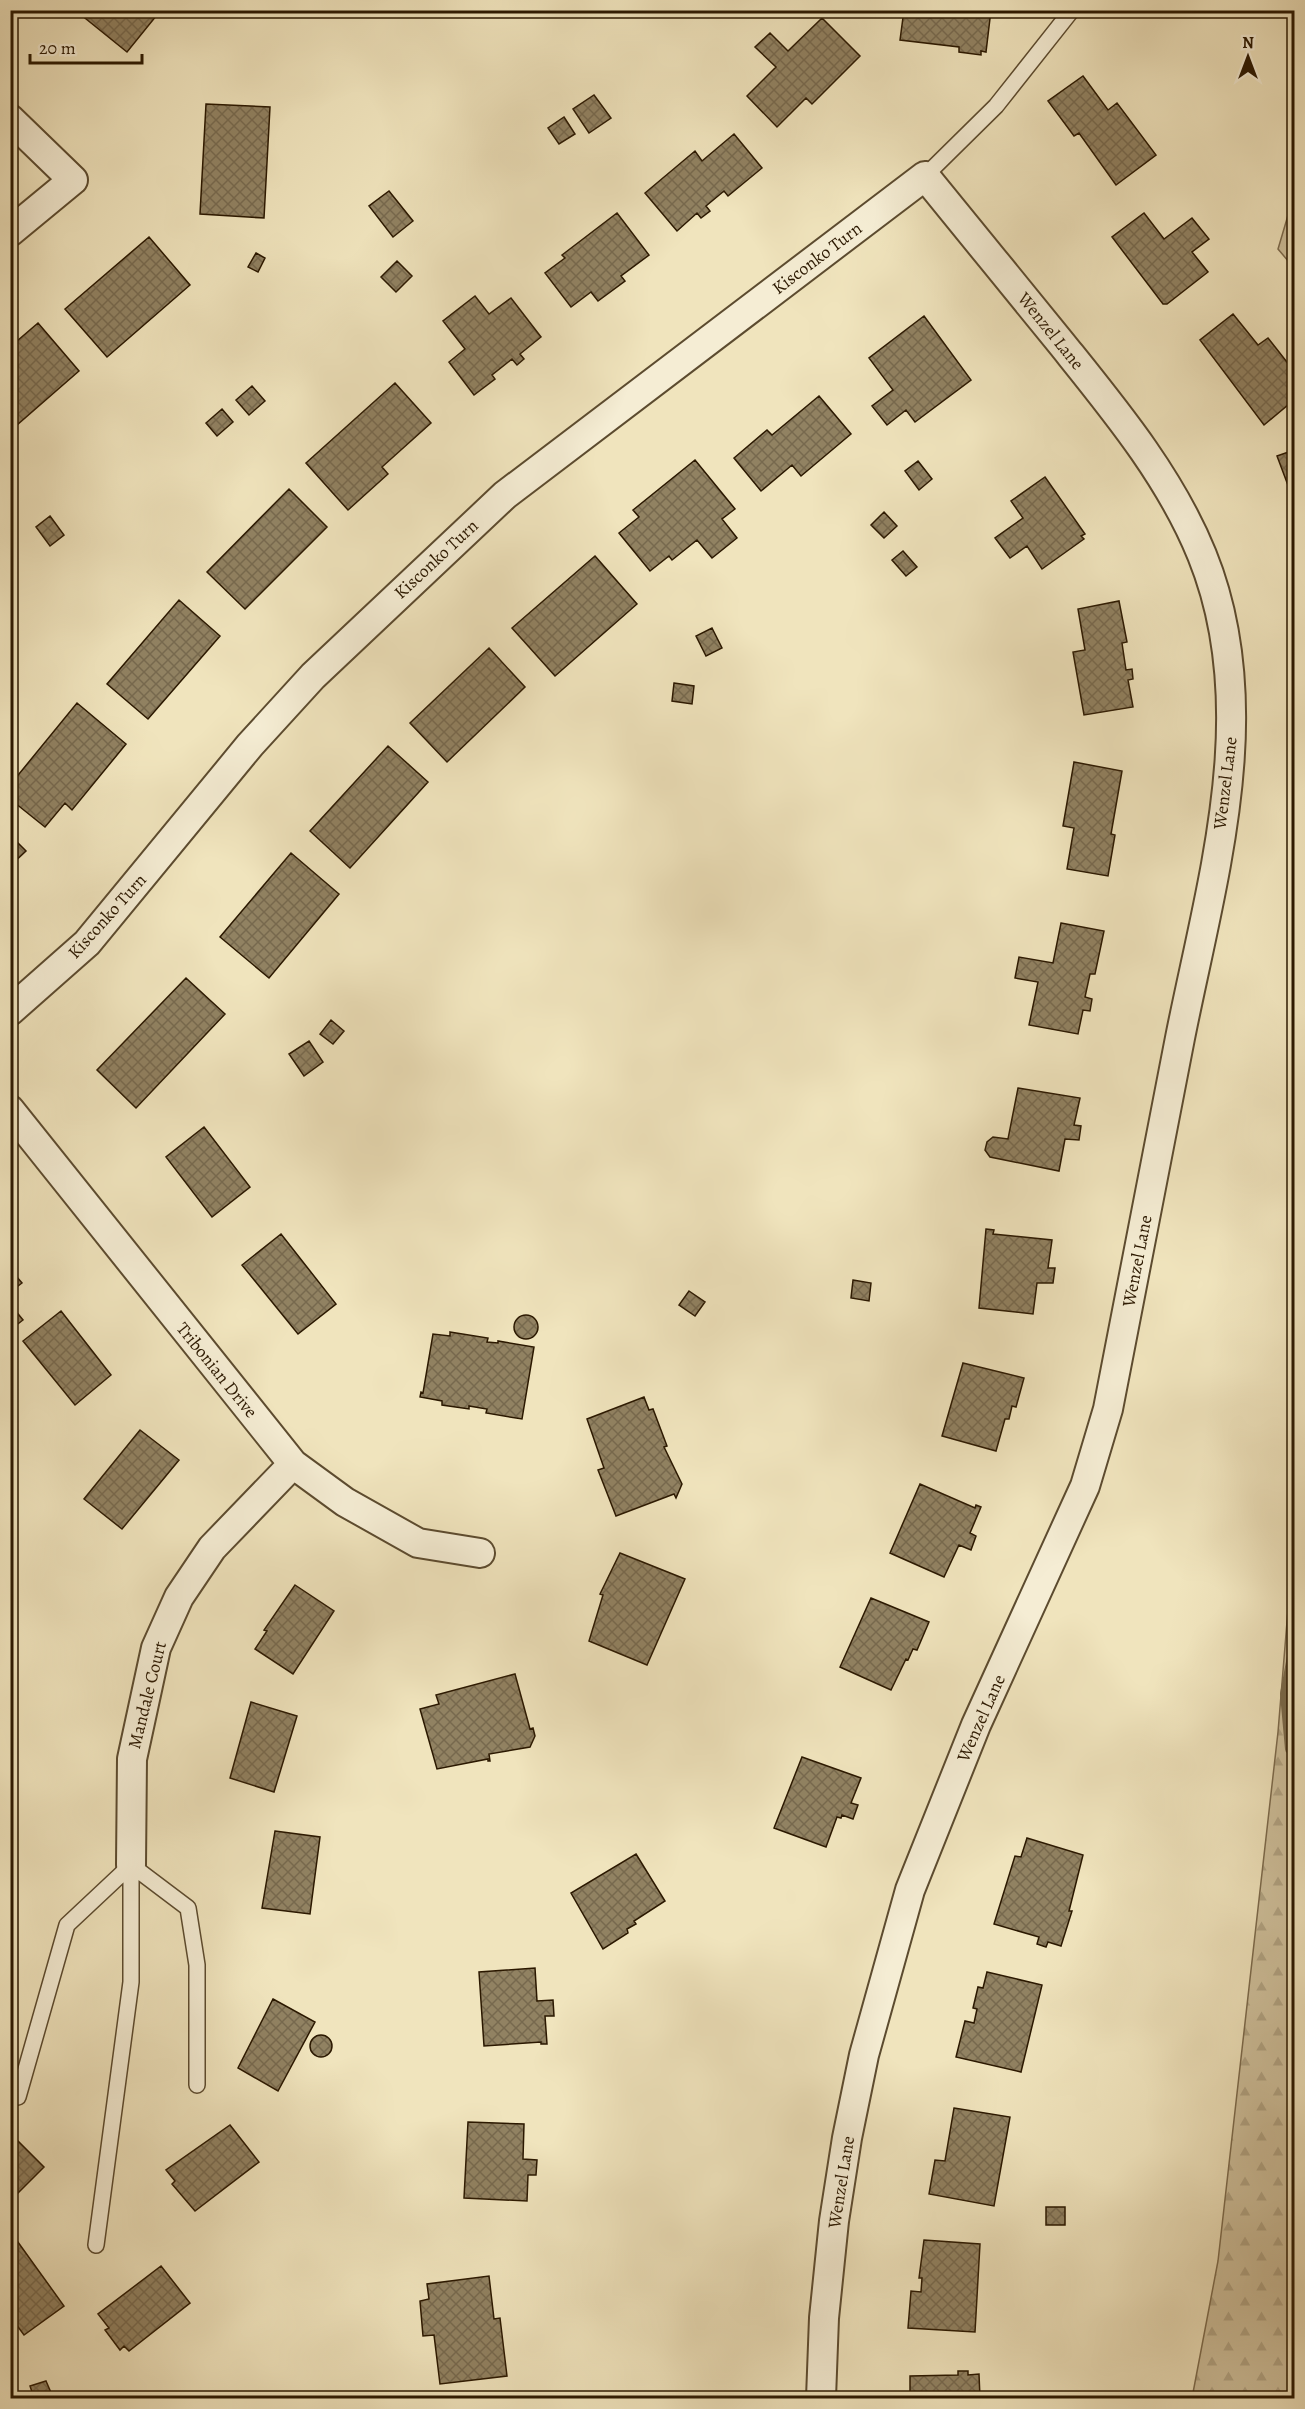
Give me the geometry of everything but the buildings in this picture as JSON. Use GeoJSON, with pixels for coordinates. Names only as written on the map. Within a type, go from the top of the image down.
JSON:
{"type":"FeatureCollection","features":[{"type":"Feature","properties":{"kind":"street"},"geometry":{"type":"LineString","coordinates":[[10,119],[74,180],[10,232]]}},
{"type":"Feature","properties":{"kind":"street","name":"Kisconko Turn"},"geometry":{"type":"LineString","coordinates":[[10,1011],[87,943],[250,745],[313,676],[505,495],[925,176]]}},
{"type":"Feature","properties":{"kind":"street","name":"Wenzel Lane"},"geometry":{"type":"LineString","coordinates":[[821,2398],[828,2275],[847,2138],[864,2055],[910,1890],[976,1725],[1085,1486],[1108,1409],[1228,789],[1233,703],[1223,617],[1202,555],[1179,508],[1131,430],[925,176]]}},
{"type":"Feature","properties":{"kind":"street","name":"Tribonian Drive"},"geometry":{"type":"LineString","coordinates":[[10,1110],[293,1464],[345,1502],[418,1543],[480,1553]]}},
{"type":"Feature","properties":{"kind":"street","name":"Mandale Court"},"geometry":{"type":"LineString","coordinates":[[131,1865],[132,1759],[156,1648],[179,1597],[212,1548],[293,1464]]}},
{"type":"Feature","properties":{"kind":"lane"},"geometry":{"type":"LineString","coordinates":[[925,176],[996,106],[1072,10]]}},
{"type":"Feature","properties":{"kind":"lane"},"geometry":{"type":"LineString","coordinates":[[131,1865],[188,1908],[197,1965],[197,2085]]}},
{"type":"Feature","properties":{"kind":"lane"},"geometry":{"type":"LineString","coordinates":[[18,2097],[67,1925],[131,1865]]}},
{"type":"Feature","properties":{"kind":"lane"},"geometry":{"type":"LineString","coordinates":[[96,2245],[131,1982],[131,1865]]}},
{"type":"Feature","properties":{"kind":"green space"},"geometry":{"type":"Polygon","coordinates":[[[1294,195],[1294,268],[1278,249],[1294,195]]]}},
{"type":"Feature","properties":{"kind":"green space"},"geometry":{"type":"Polygon","coordinates":[[[1294,1536],[1294,2398],[1192,2398],[1218,2261],[1278,1732],[1294,1536]]]}},
{"type":"Feature","properties":{"kind":"waterway"},"geometry":{"type":"LineString","coordinates":[[1294,1646],[1285,1694],[1290,1749],[1294,1751]]}}]}
